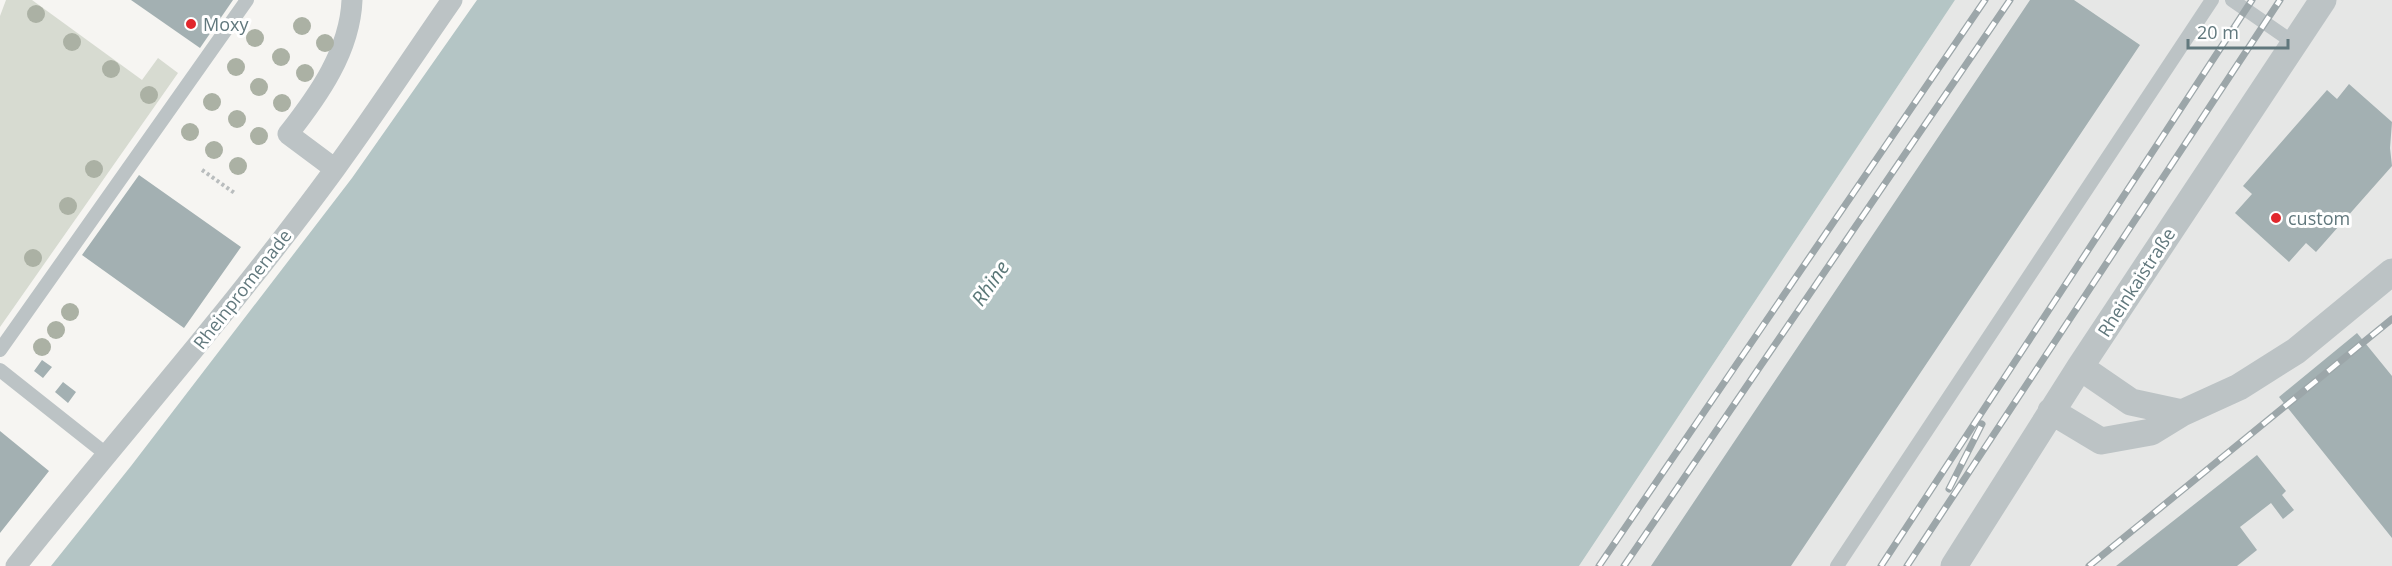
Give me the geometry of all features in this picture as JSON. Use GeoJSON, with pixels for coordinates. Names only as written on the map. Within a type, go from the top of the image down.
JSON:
{"type":"FeatureCollection","features":[{"type":"Feature","properties":{"kind":"street"},"geometry":{"type":"LineString","coordinates":[[335,169],[288,135],[321,88],[338,58],[349,24],[352,0]]}},
{"type":"Feature","properties":{"kind":"street","name":"Rheinpromenade"},"geometry":{"type":"LineString","coordinates":[[16,566],[197,346],[335,169],[452,0]]}},
{"type":"Feature","properties":{"kind":"street","name":"Rheinkaistraße"},"geometry":{"type":"LineString","coordinates":[[1954,566],[2051,411],[2322,0]]}},
{"type":"Feature","properties":{"kind":"street"},"geometry":{"type":"LineString","coordinates":[[2051,411],[2101,441],[2151,432],[2182,413],[2238,387],[2296,351],[2392,272]]}},
{"type":"Feature","properties":{"kind":"street"},"geometry":{"type":"LineString","coordinates":[[2080,367],[2131,402],[2182,413]]}},
{"type":"Feature","properties":{"kind":"lane"},"geometry":{"type":"LineString","coordinates":[[0,350],[247,0]]}},
{"type":"Feature","properties":{"kind":"lane"},"geometry":{"type":"LineString","coordinates":[[1837,566],[2212,0]]}},
{"type":"Feature","properties":{"kind":"lane"},"geometry":{"type":"LineString","coordinates":[[2232,0],[2294,43]]}},
{"type":"Feature","properties":{"kind":"lane"},"geometry":{"type":"LineString","coordinates":[[0,370],[106,454]]}},
{"type":"Feature","properties":{"kind":"path"},"geometry":{"type":"LineString","coordinates":[[202,170],[236,194]]}},
{"type":"Feature","properties":{"kind":"shaded area"},"geometry":{"type":"Polygon","coordinates":[[[6,0],[32,0],[142,80],[158,58],[178,73],[0,327],[0,16],[6,0]]]}},
{"type":"Feature","properties":{"kind":"shaded area"},"geometry":{"type":"Polygon","coordinates":[[[1955,0],[2392,0],[2392,566],[1579,566],[1955,0]]]}},
{"type":"Feature","properties":{"kind":"water","name":"Rhine"},"geometry":{"type":"Polygon","coordinates":[[[477,0],[1955,0],[1579,566],[51,566],[131,466],[352,178],[477,0]]]}},
{"type":"Feature","properties":{"kind":"building","name":"Moxy"},"geometry":{"type":"Polygon","coordinates":[[[131,0],[233,0],[200,48],[131,0]]]}},
{"type":"Feature","properties":{"kind":"building"},"geometry":{"type":"Polygon","coordinates":[[[2030,0],[2074,0],[2140,45],[1791,566],[1651,566],[2030,0]]]}},
{"type":"Feature","properties":{"kind":"building"},"geometry":{"type":"Polygon","coordinates":[[[2349,84],[2392,122],[2390,148],[2392,166],[2316,252],[2306,243],[2289,262],[2235,213],[2252,194],[2243,186],[2327,90],[2337,99],[2349,84]]]}},
{"type":"Feature","properties":{"kind":"building"},"geometry":{"type":"Polygon","coordinates":[[[139,175],[241,247],[184,328],[82,255],[139,175]]]}},
{"type":"Feature","properties":{"kind":"building"},"geometry":{"type":"Polygon","coordinates":[[[2357,333],[2392,376],[2392,538],[2279,397],[2357,333]]]}},
{"type":"Feature","properties":{"kind":"building"},"geometry":{"type":"Polygon","coordinates":[[[42,360],[52,367],[43,378],[34,371],[42,360]]]}},
{"type":"Feature","properties":{"kind":"building"},"geometry":{"type":"Polygon","coordinates":[[[63,382],[76,392],[68,403],[55,392],[63,382]]]}},
{"type":"Feature","properties":{"kind":"building"},"geometry":{"type":"Polygon","coordinates":[[[0,431],[49,471],[0,533],[0,431]]]}},
{"type":"Feature","properties":{"kind":"building"},"geometry":{"type":"Polygon","coordinates":[[[2257,455],[2286,491],[2282,495],[2294,510],[2283,519],[2271,503],[2240,527],[2257,550],[2237,566],[2116,566],[2257,455]]]}},
{"type":"Feature","properties":{"kind":"railway"},"geometry":{"type":"LineString","coordinates":[[1599,566],[1985,0]]}},
{"type":"Feature","properties":{"kind":"railway"},"geometry":{"type":"LineString","coordinates":[[1624,566],[2010,0]]}},
{"type":"Feature","properties":{"kind":"railway"},"geometry":{"type":"LineString","coordinates":[[1881,566],[2252,0]]}},
{"type":"Feature","properties":{"kind":"railway"},"geometry":{"type":"LineString","coordinates":[[1907,566],[2280,0]]}},
{"type":"Feature","properties":{"kind":"railway"},"geometry":{"type":"LineString","coordinates":[[2089,566],[2392,319]]}},
{"type":"Feature","properties":{"kind":"railway"},"geometry":{"type":"LineString","coordinates":[[1949,489],[1982,424]]}},
{"type":"Feature","properties":{"kind":"place","name":"Moxy"},"geometry":{"type":"Point","coordinates":[191,24]}},
{"type":"Feature","properties":{"kind":"place","name":"custom"},"geometry":{"type":"Point","coordinates":[2276,218]}}]}
